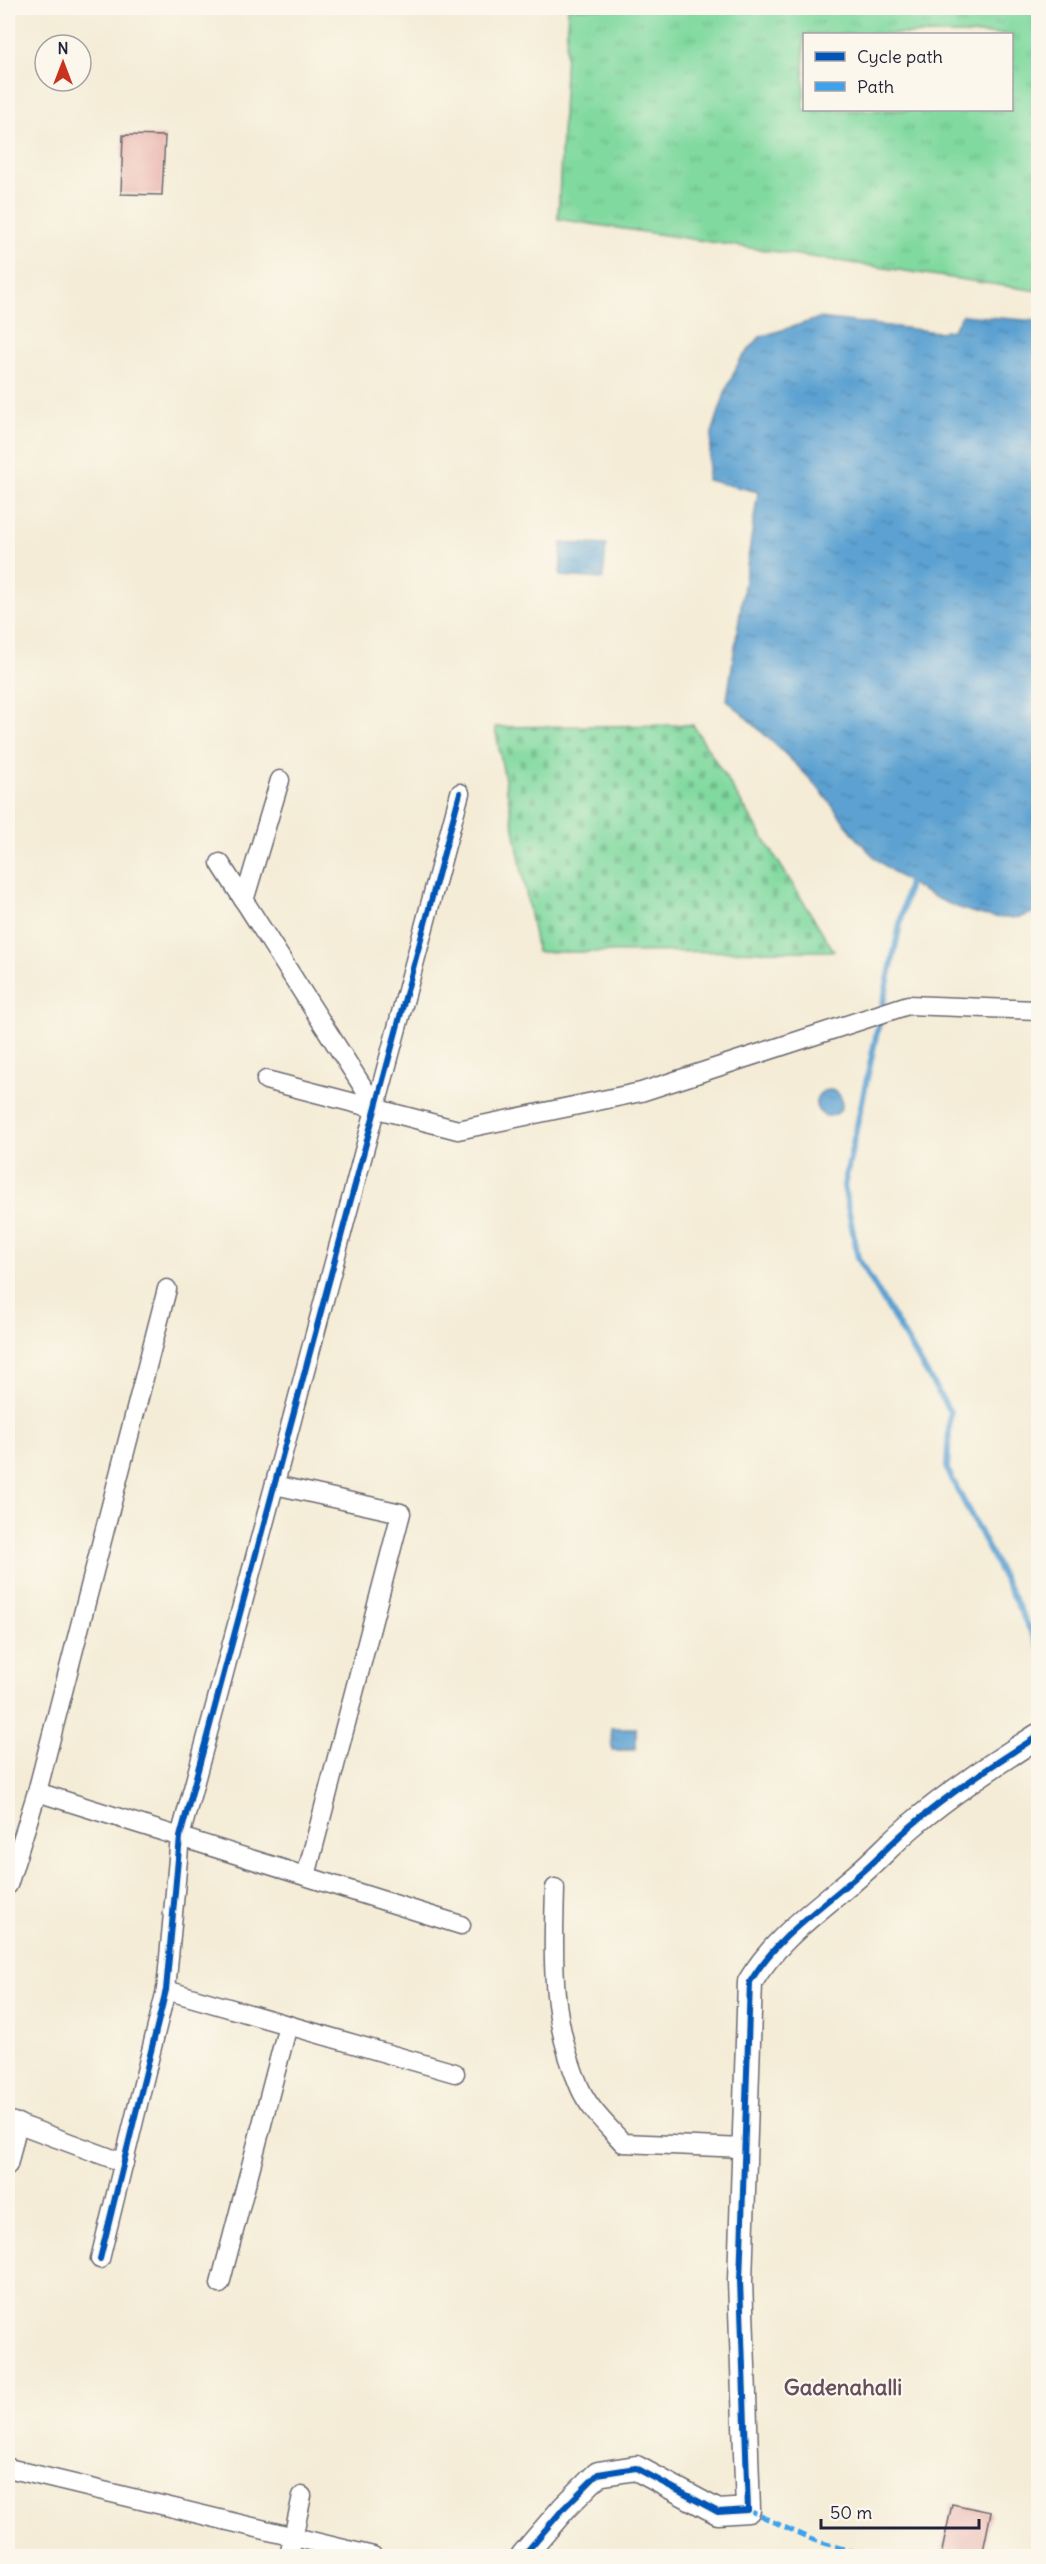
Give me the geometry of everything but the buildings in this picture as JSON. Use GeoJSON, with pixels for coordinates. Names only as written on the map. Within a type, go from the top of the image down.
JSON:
{"type":"FeatureCollection","features":[{"type":"Feature","properties":{"kind":"street"},"geometry":{"type":"LineString","coordinates":[[244,901],[280,780]]}},
{"type":"Feature","properties":{"kind":"street"},"geometry":{"type":"LineString","coordinates":[[100,2259],[166,1990],[180,1837],[460,793]]}},
{"type":"Feature","properties":{"kind":"street"},"geometry":{"type":"LineString","coordinates":[[220,863],[377,1109]]}},
{"type":"Feature","properties":{"kind":"street"},"geometry":{"type":"LineString","coordinates":[[266,1080],[458,1130],[641,1092],[908,1005],[1038,1010]]}},
{"type":"Feature","properties":{"kind":"street"},"geometry":{"type":"LineString","coordinates":[[8,1885],[37,1792],[167,1289]]}},
{"type":"Feature","properties":{"kind":"street"},"geometry":{"type":"LineString","coordinates":[[275,1485],[401,1513],[306,1876]]}},
{"type":"Feature","properties":{"kind":"street"},"geometry":{"type":"LineString","coordinates":[[523,2556],[564,2508],[598,2474],[636,2468],[718,2512],[748,2510],[740,2281],[747,2006],[750,1982],[764,1959],[795,1926],[858,1875],[911,1826],[980,1772],[1038,1736]]}},
{"type":"Feature","properties":{"kind":"street"},"geometry":{"type":"LineString","coordinates":[[37,1792],[461,1925]]}},
{"type":"Feature","properties":{"kind":"street"},"geometry":{"type":"LineString","coordinates":[[555,1888],[552,1975],[556,2007],[580,2090],[600,2118],[623,2143],[744,2148]]}},
{"type":"Feature","properties":{"kind":"street"},"geometry":{"type":"LineString","coordinates":[[166,1990],[455,2073]]}},
{"type":"Feature","properties":{"kind":"street"},"geometry":{"type":"LineString","coordinates":[[220,2284],[288,2025]]}},
{"type":"Feature","properties":{"kind":"street"},"geometry":{"type":"LineString","coordinates":[[8,2165],[13,2122],[124,2163]]}},
{"type":"Feature","properties":{"kind":"street"},"geometry":{"type":"LineString","coordinates":[[8,2468],[373,2556]]}},
{"type":"Feature","properties":{"kind":"street"},"geometry":{"type":"LineString","coordinates":[[289,2556],[302,2496]]}},
{"type":"Feature","properties":{"kind":"green space"},"geometry":{"type":"Polygon","coordinates":[[[568,8],[1038,8],[1038,291],[558,219],[568,8]]]}},
{"type":"Feature","properties":{"kind":"green space"},"geometry":{"type":"Polygon","coordinates":[[[693,725],[834,951],[537,952],[495,727],[693,725]]]}},
{"type":"Feature","properties":{"kind":"water"},"geometry":{"type":"Polygon","coordinates":[[[962,315],[1038,321],[1038,910],[1021,917],[1001,918],[958,907],[936,898],[898,876],[863,846],[800,769],[727,700],[758,492],[707,480],[712,433],[726,390],[740,360],[760,337],[820,318],[938,332],[953,330],[962,315]]]}},
{"type":"Feature","properties":{"kind":"water"},"geometry":{"type":"Polygon","coordinates":[[[562,543],[606,545],[603,579],[560,576],[562,543]]]}},
{"type":"Feature","properties":{"kind":"water"},"geometry":{"type":"Polygon","coordinates":[[[829,1090],[838,1094],[842,1103],[838,1112],[829,1116],[820,1112],[816,1103],[820,1094],[829,1090]]]}},
{"type":"Feature","properties":{"kind":"water"},"geometry":{"type":"Polygon","coordinates":[[[611,1728],[636,1728],[636,1750],[612,1750],[611,1728]]]}},
{"type":"Feature","properties":{"kind":"waterway"},"geometry":{"type":"LineString","coordinates":[[909,882],[844,1186],[858,1258],[950,1412],[947,1469],[1038,1645]]}},
{"type":"Feature","properties":{"kind":"marked path"},"geometry":{"type":"LineString","coordinates":[[748,2510],[813,2540],[870,2556]]}},
{"type":"Feature","properties":{"kind":"cycle path"},"geometry":{"type":"LineString","coordinates":[[100,2259],[166,1990],[180,1837],[460,793]]}},
{"type":"Feature","properties":{"kind":"cycle path"},"geometry":{"type":"LineString","coordinates":[[523,2556],[564,2508],[598,2474],[636,2468],[718,2512],[748,2510],[740,2281],[750,1982],[785,1938],[911,1826],[957,1790],[1038,1736]]}},
{"type":"Feature","properties":{"kind":"district","name":"Gadenahalli"},"geometry":{"type":"Point","coordinates":[843,2387]}}]}
